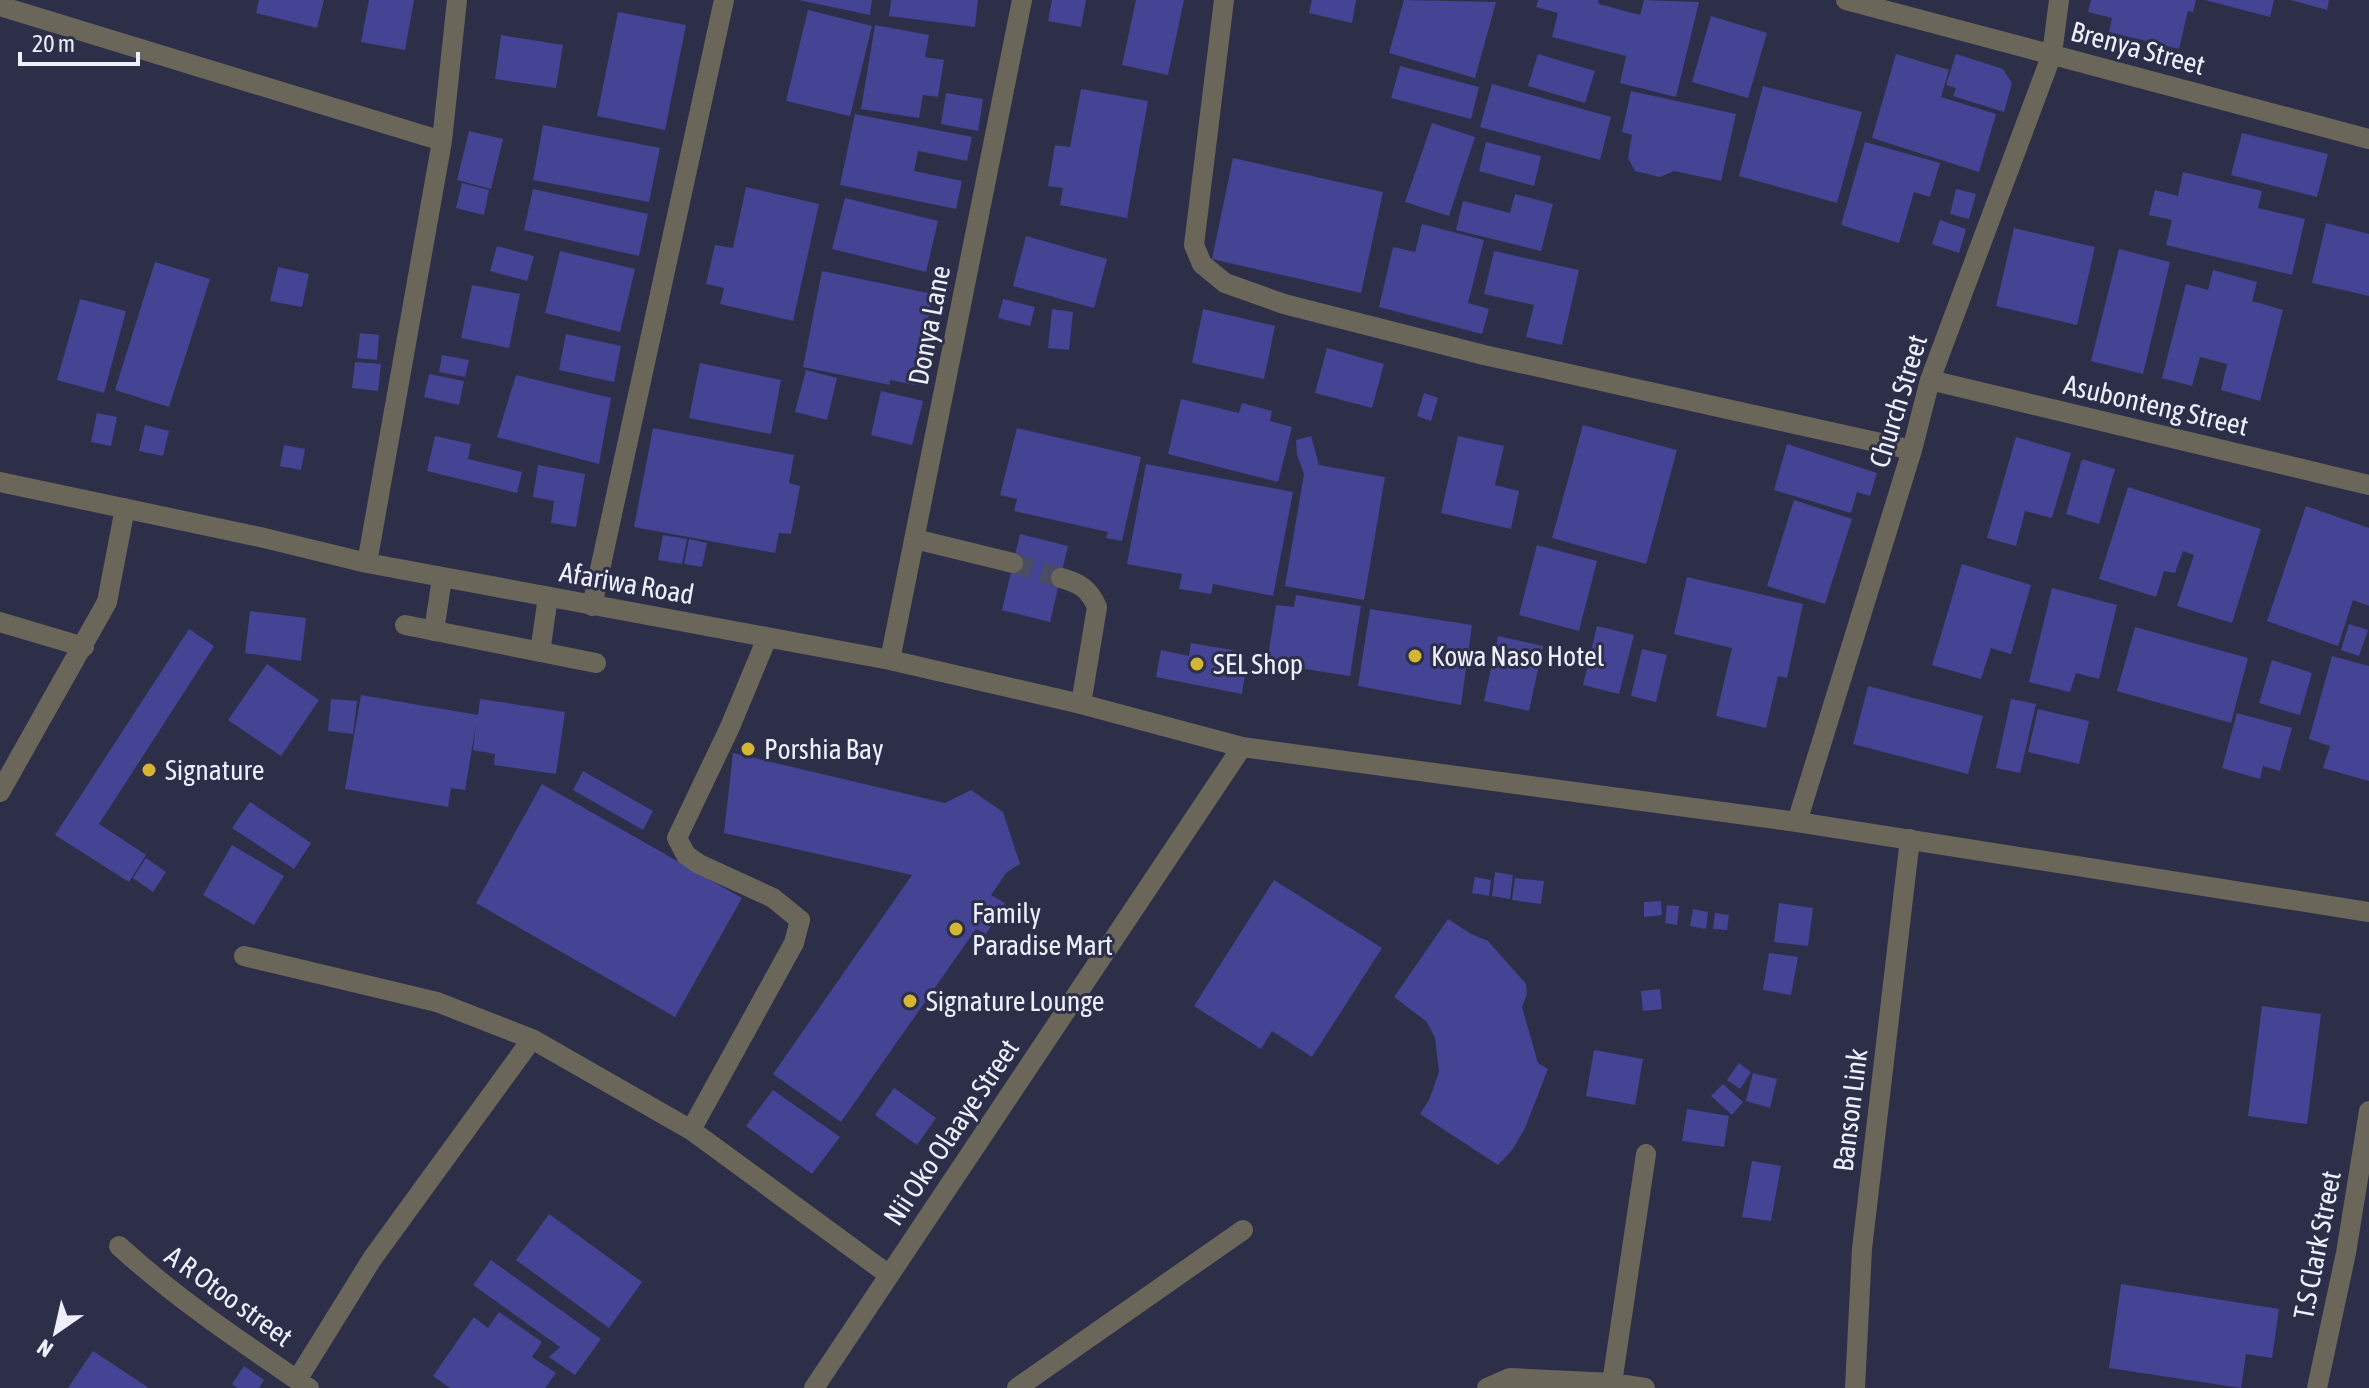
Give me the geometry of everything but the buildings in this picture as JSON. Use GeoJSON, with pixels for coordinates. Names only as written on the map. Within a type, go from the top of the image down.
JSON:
{"type":"FeatureCollection","features":[{"type":"Feature","properties":{"kind":"street"},"geometry":{"type":"LineString","coordinates":[[367,563],[442,141],[457,0]]}},
{"type":"Feature","properties":{"kind":"street"},"geometry":{"type":"LineString","coordinates":[[592,606],[724,0]]}},
{"type":"Feature","properties":{"kind":"street","name":"Donya Lane"},"geometry":{"type":"LineString","coordinates":[[890,660],[1022,0]]}},
{"type":"Feature","properties":{"kind":"street"},"geometry":{"type":"LineString","coordinates":[[1224,0],[1194,245],[1202,264],[1225,283],[1284,304],[1484,355],[1912,450]]}},
{"type":"Feature","properties":{"kind":"street","name":"Brenya Street"},"geometry":{"type":"LineString","coordinates":[[1846,0],[2369,139]]}},
{"type":"Feature","properties":{"kind":"street","name":"Church Street"},"geometry":{"type":"LineString","coordinates":[[1797,822],[1912,450],[1930,380],[2052,54],[2059,0]]}},
{"type":"Feature","properties":{"kind":"street"},"geometry":{"type":"LineString","coordinates":[[0,6],[442,141]]}},
{"type":"Feature","properties":{"kind":"street","name":"Asubonteng Street"},"geometry":{"type":"LineString","coordinates":[[1930,380],[2369,485]]}},
{"type":"Feature","properties":{"kind":"street","name":"Afariwa Road"},"geometry":{"type":"LineString","coordinates":[[0,482],[367,563],[890,660],[1081,704],[1242,747],[1797,822],[2369,912]]}},
{"type":"Feature","properties":{"kind":"street"},"geometry":{"type":"LineString","coordinates":[[0,792],[107,602],[125,508]]}},
{"type":"Feature","properties":{"kind":"street"},"geometry":{"type":"LineString","coordinates":[[915,539],[1013,563]]}},
{"type":"Feature","properties":{"kind":"street"},"geometry":{"type":"LineString","coordinates":[[434,631],[442,578]]}},
{"type":"Feature","properties":{"kind":"street"},"geometry":{"type":"LineString","coordinates":[[1061,578],[1079,583],[1091,594],[1097,607],[1081,704]]}},
{"type":"Feature","properties":{"kind":"street"},"geometry":{"type":"LineString","coordinates":[[540,652],[548,597]]}},
{"type":"Feature","properties":{"kind":"street"},"geometry":{"type":"LineString","coordinates":[[0,622],[84,647]]}},
{"type":"Feature","properties":{"kind":"street"},"geometry":{"type":"LineString","coordinates":[[405,625],[596,663]]}},
{"type":"Feature","properties":{"kind":"street"},"geometry":{"type":"LineString","coordinates":[[691,1130],[794,943],[800,920],[773,898],[699,864],[686,855],[677,838],[730,727],[767,638]]}},
{"type":"Feature","properties":{"kind":"street","name":"Nii Oko Olaaye Street"},"geometry":{"type":"LineString","coordinates":[[814,1388],[1242,747]]}},
{"type":"Feature","properties":{"kind":"street","name":"Banson Link"},"geometry":{"type":"LineString","coordinates":[[1855,1388],[1862,1249],[1910,839]]}},
{"type":"Feature","properties":{"kind":"street"},"geometry":{"type":"LineString","coordinates":[[244,956],[437,1002],[532,1039],[691,1130],[889,1275]]}},
{"type":"Feature","properties":{"kind":"street"},"geometry":{"type":"LineString","coordinates":[[303,1384],[372,1259],[532,1039]]}},
{"type":"Feature","properties":{"kind":"street","name":"T.S Clark Street"},"geometry":{"type":"LineString","coordinates":[[2317,1388],[2346,1253],[2369,1111]]}},
{"type":"Feature","properties":{"kind":"street"},"geometry":{"type":"LineString","coordinates":[[1612,1383],[1646,1154]]}},
{"type":"Feature","properties":{"kind":"street"},"geometry":{"type":"LineString","coordinates":[[1017,1388],[1243,1230]]}},
{"type":"Feature","properties":{"kind":"street","name":"A R Otoo street"},"geometry":{"type":"LineString","coordinates":[[119,1246],[163,1286],[303,1384]]}},
{"type":"Feature","properties":{"kind":"street"},"geometry":{"type":"LineString","coordinates":[[1487,1388],[1510,1378],[1612,1383],[1645,1388]]}},
{"type":"Feature","properties":{"kind":"tunnel"},"geometry":{"type":"LineString","coordinates":[[1013,563],[1061,578]]}},
{"type":"Feature","properties":{"kind":"place","name":"Kowa Naso Hotel"},"geometry":{"type":"Point","coordinates":[1415,656]}},
{"type":"Feature","properties":{"kind":"place","name":"SEL Shop"},"geometry":{"type":"Point","coordinates":[1197,664]}},
{"type":"Feature","properties":{"kind":"place","name":"Porshia Bay"},"geometry":{"type":"Point","coordinates":[748,749]}},
{"type":"Feature","properties":{"kind":"place","name":"Signature"},"geometry":{"type":"Point","coordinates":[149,770]}},
{"type":"Feature","properties":{"kind":"place","name":"Family Paradise Mart"},"geometry":{"type":"Point","coordinates":[956,929]}},
{"type":"Feature","properties":{"kind":"place","name":"Signature Lounge"},"geometry":{"type":"Point","coordinates":[910,1001]}}]}
